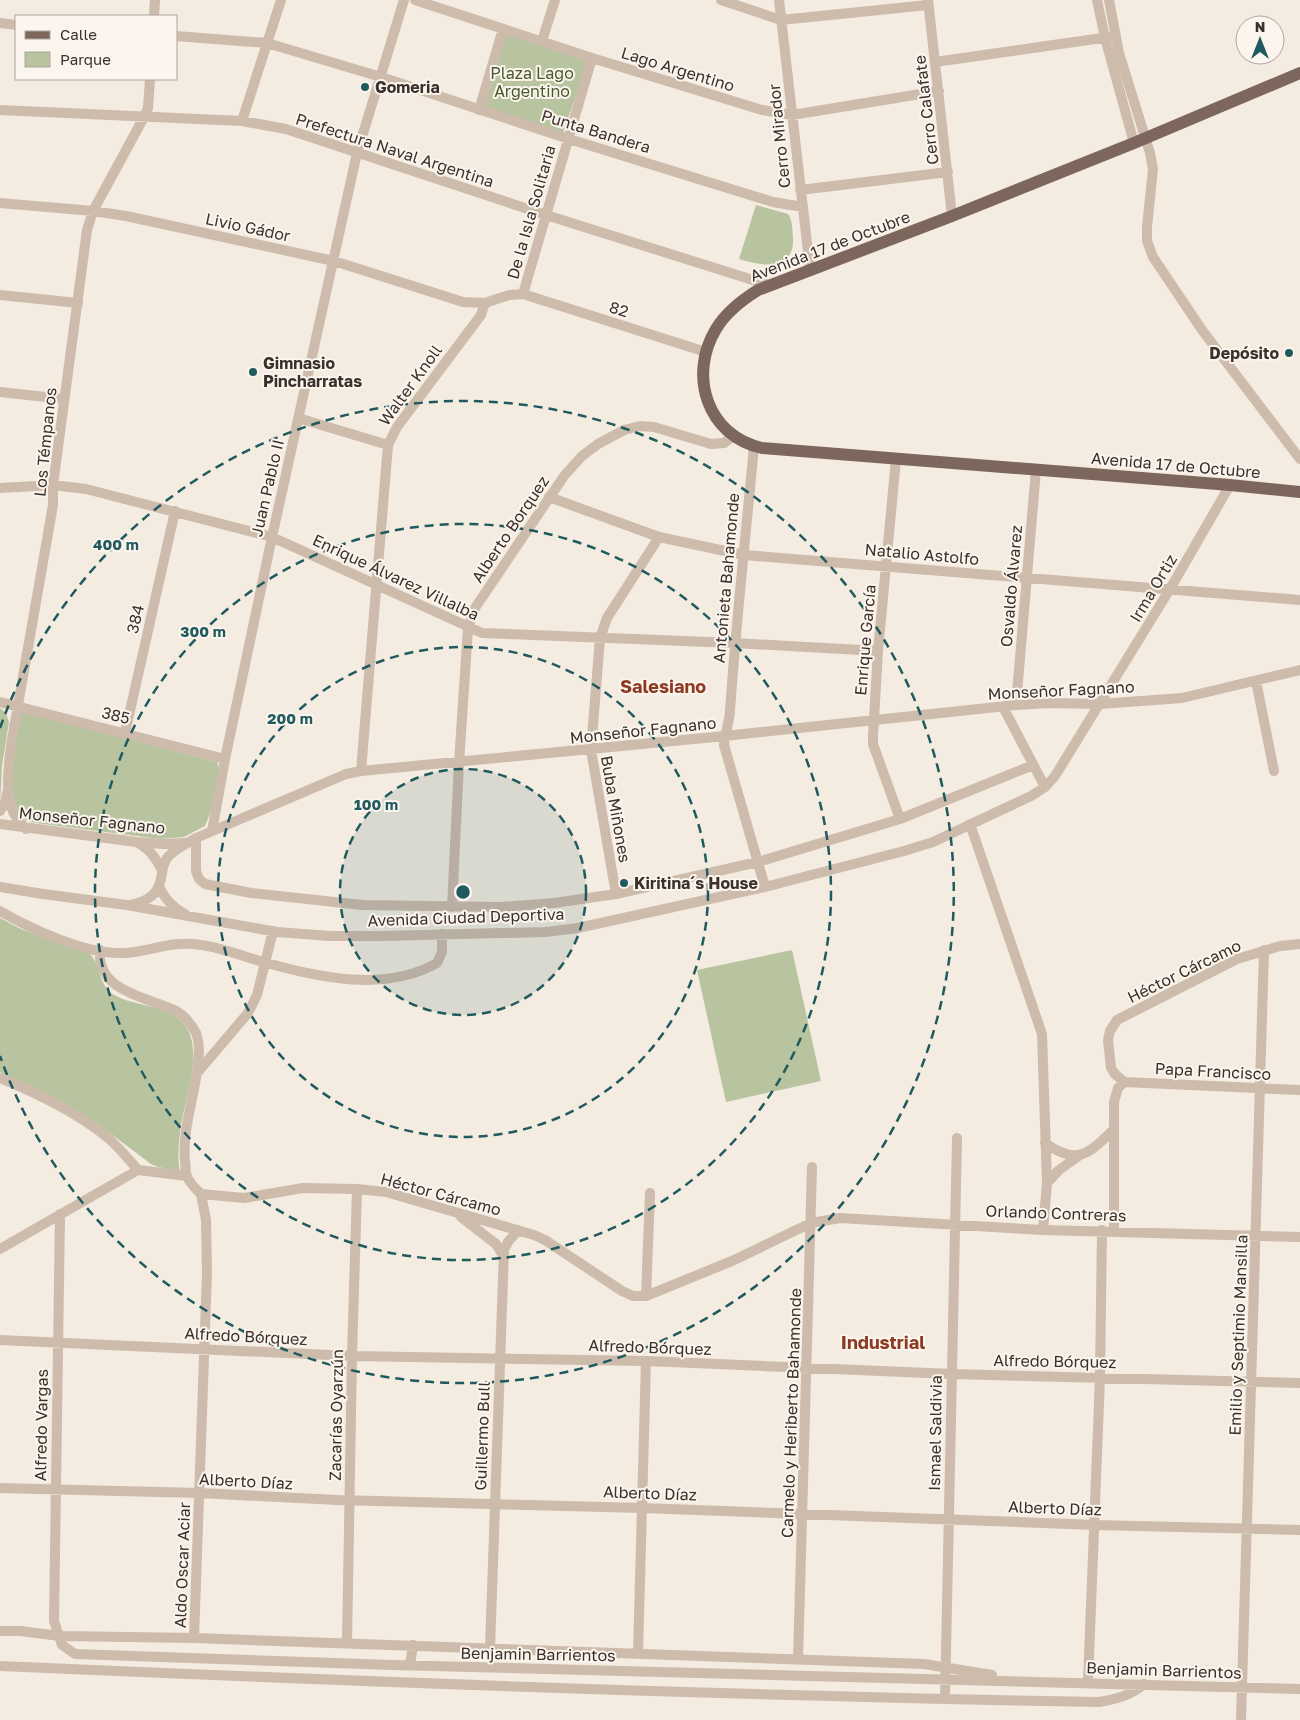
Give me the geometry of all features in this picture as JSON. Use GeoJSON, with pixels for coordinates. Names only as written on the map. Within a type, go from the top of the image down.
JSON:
{"type":"FeatureCollection","features":[{"type":"Feature","properties":{"kind":"main road","name":"Avenida 17 de Octubre"},"geometry":{"type":"LineString","coordinates":[[1300,74],[1140,141],[952,216],[769,285],[750,295],[727,314],[716,328],[706,352],[704,375],[708,402],[718,421],[733,436],[754,446],[1300,492]]}},
{"type":"Feature","properties":{"kind":"street"},"geometry":{"type":"LineString","coordinates":[[154,15],[155,0]]}},
{"type":"Feature","properties":{"kind":"street"},"geometry":{"type":"LineString","coordinates":[[242,121],[282,0]]}},
{"type":"Feature","properties":{"kind":"street","name":"Juan Pablo II"},"geometry":{"type":"LineString","coordinates":[[212,831],[225,759],[272,537],[357,153],[404,0]]}},
{"type":"Feature","properties":{"kind":"street","name":"Lago Argentino"},"geometry":{"type":"LineString","coordinates":[[415,0],[592,58],[762,110],[792,115],[939,91]]}},
{"type":"Feature","properties":{"kind":"street"},"geometry":{"type":"LineString","coordinates":[[542,41],[555,0]]}},
{"type":"Feature","properties":{"kind":"street"},"geometry":{"type":"LineString","coordinates":[[721,0],[781,20],[928,3]]}},
{"type":"Feature","properties":{"kind":"street","name":"Cerro Mirador"},"geometry":{"type":"LineString","coordinates":[[779,0],[810,269]]}},
{"type":"Feature","properties":{"kind":"street"},"geometry":{"type":"LineString","coordinates":[[1097,0],[1110,37],[1140,141],[1153,170],[1146,227],[1153,256],[1202,330],[1300,459]]}},
{"type":"Feature","properties":{"kind":"street"},"geometry":{"type":"LineString","coordinates":[[1110,0],[1110,37]]}},
{"type":"Feature","properties":{"kind":"street","name":"Cerro Calafate"},"geometry":{"type":"LineString","coordinates":[[928,3],[952,216]]}},
{"type":"Feature","properties":{"kind":"street"},"geometry":{"type":"LineString","coordinates":[[0,24],[15,25]]}},
{"type":"Feature","properties":{"kind":"street"},"geometry":{"type":"LineString","coordinates":[[479,110],[504,29]]}},
{"type":"Feature","properties":{"kind":"street","name":"Punta Bandera"},"geometry":{"type":"LineString","coordinates":[[178,36],[267,43],[773,202],[803,207]]}},
{"type":"Feature","properties":{"kind":"street"},"geometry":{"type":"LineString","coordinates":[[935,62],[1110,37]]}},
{"type":"Feature","properties":{"kind":"street","name":"De la Isla Solitaria"},"geometry":{"type":"LineString","coordinates":[[523,294],[592,58]]}},
{"type":"Feature","properties":{"kind":"street","name":"Los Témpanos"},"geometry":{"type":"LineString","coordinates":[[0,811],[6,800],[17,706],[53,506],[53,485],[87,230],[93,211],[148,108],[150,80]]}},
{"type":"Feature","properties":{"kind":"street","name":"Prefectura Naval Argentina"},"geometry":{"type":"LineString","coordinates":[[0,110],[242,121],[286,129],[546,215],[769,285]]}},
{"type":"Feature","properties":{"kind":"street"},"geometry":{"type":"LineString","coordinates":[[800,190],[948,172]]}},
{"type":"Feature","properties":{"kind":"street","name":"Livio Gádor"},"geometry":{"type":"LineString","coordinates":[[0,203],[93,211],[126,216],[334,261],[463,302],[485,303]]}},
{"type":"Feature","properties":{"kind":"street"},"geometry":{"type":"LineString","coordinates":[[485,303],[509,295],[523,294]]}},
{"type":"Feature","properties":{"kind":"street","name":"82"},"geometry":{"type":"LineString","coordinates":[[523,294],[706,352]]}},
{"type":"Feature","properties":{"kind":"street"},"geometry":{"type":"LineString","coordinates":[[0,295],[78,303]]}},
{"type":"Feature","properties":{"kind":"street","name":"Walter Knoll"},"geometry":{"type":"LineString","coordinates":[[361,771],[388,446],[397,427],[481,315],[485,303]]}},
{"type":"Feature","properties":{"kind":"street"},"geometry":{"type":"LineString","coordinates":[[0,392],[64,399]]}},
{"type":"Feature","properties":{"kind":"street"},"geometry":{"type":"LineString","coordinates":[[298,418],[388,446]]}},
{"type":"Feature","properties":{"kind":"street","name":"Alberto Borquez"},"geometry":{"type":"LineString","coordinates":[[452,907],[458,763],[468,628],[475,608],[569,469],[582,456],[607,438],[624,430],[640,426],[654,427],[716,444],[724,443],[733,436]]}},
{"type":"Feature","properties":{"kind":"street","name":"Antonieta Bahamonde"},"geometry":{"type":"LineString","coordinates":[[754,446],[725,751],[765,887]]}},
{"type":"Feature","properties":{"kind":"street","name":"Enrique García"},"geometry":{"type":"LineString","coordinates":[[896,459],[878,651],[873,744],[900,819]]}},
{"type":"Feature","properties":{"kind":"street","name":"Osvaldo Álvarez"},"geometry":{"type":"LineString","coordinates":[[1016,705],[1036,470]]}},
{"type":"Feature","properties":{"kind":"street","name":"Enrique Álvarez Villalba"},"geometry":{"type":"LineString","coordinates":[[0,488],[53,485],[98,492],[272,537],[482,633],[878,651]]}},
{"type":"Feature","properties":{"kind":"street","name":"Irma Ortiz"},"geometry":{"type":"LineString","coordinates":[[1100,704],[1230,485]]}},
{"type":"Feature","properties":{"kind":"street","name":"Natalio Astolfo"},"geometry":{"type":"LineString","coordinates":[[550,497],[660,537],[744,555],[1300,600]]}},
{"type":"Feature","properties":{"kind":"street","name":"384"},"geometry":{"type":"LineString","coordinates":[[125,733],[175,512]]}},
{"type":"Feature","properties":{"kind":"street","name":"Buba Miñones"},"geometry":{"type":"LineString","coordinates":[[616,894],[591,750],[600,638],[607,618],[660,537]]}},
{"type":"Feature","properties":{"kind":"street","name":"Monseñor Fagnano"},"geometry":{"type":"LineString","coordinates":[[0,824],[26,829],[136,842],[175,844],[193,840],[346,774],[361,771],[591,750],[1016,705],[1049,703],[1100,704],[1182,698],[1300,670]]}},
{"type":"Feature","properties":{"kind":"street"},"geometry":{"type":"LineString","coordinates":[[1256,681],[1274,771]]}},
{"type":"Feature","properties":{"kind":"street","name":"385"},"geometry":{"type":"LineString","coordinates":[[0,702],[225,759]]}},
{"type":"Feature","properties":{"kind":"street","name":"Avenida Ciudad Deportiva"},"geometry":{"type":"LineString","coordinates":[[127,906],[273,931],[330,936],[545,932],[578,928],[765,887],[933,842],[1031,796],[1045,787],[1055,776],[1100,704]]}},
{"type":"Feature","properties":{"kind":"street"},"geometry":{"type":"LineString","coordinates":[[1003,707],[1045,787]]}},
{"type":"Feature","properties":{"kind":"street","name":"Avenida Ciudad Deportiva"},"geometry":{"type":"LineString","coordinates":[[193,840],[196,871],[199,879],[205,884],[275,897],[362,905],[452,907],[500,907],[554,903],[616,894],[758,862],[900,819],[1033,766]]}},
{"type":"Feature","properties":{"kind":"street","name":"Los Témpanos"},"geometry":{"type":"LineString","coordinates":[[9,782],[12,810],[26,829]]}},
{"type":"Feature","properties":{"kind":"street"},"geometry":{"type":"LineString","coordinates":[[970,824],[1042,1034],[1044,1046],[1047,1183],[1043,1230]]}},
{"type":"Feature","properties":{"kind":"street"},"geometry":{"type":"LineString","coordinates":[[0,887],[127,906],[143,902],[152,896],[159,886],[162,870],[167,858],[193,840]]}},
{"type":"Feature","properties":{"kind":"street"},"geometry":{"type":"LineString","coordinates":[[136,842],[145,846],[152,853],[162,870]]}},
{"type":"Feature","properties":{"kind":"street"},"geometry":{"type":"LineString","coordinates":[[159,886],[162,895],[171,906],[190,918]]}},
{"type":"Feature","properties":{"kind":"street"},"geometry":{"type":"LineString","coordinates":[[0,911],[20,923],[66,942],[100,950],[124,953],[185,943],[222,948],[265,963],[316,976],[362,979],[392,979],[426,970],[437,963],[442,952],[442,934]]}},
{"type":"Feature","properties":{"kind":"street"},"geometry":{"type":"LineString","coordinates":[[197,1073],[248,1012],[258,995],[273,931]]}},
{"type":"Feature","properties":{"kind":"street","name":"Héctor Cárcamo"},"geometry":{"type":"LineString","coordinates":[[1124,1082],[1111,1068],[1108,1040],[1110,1031],[1117,1020],[1237,959],[1264,950],[1300,944]]}},
{"type":"Feature","properties":{"kind":"street"},"geometry":{"type":"LineString","coordinates":[[100,950],[102,969],[107,978],[114,984],[153,1003],[177,1011],[188,1021],[196,1034],[199,1045],[197,1073],[185,1138],[187,1176],[201,1194]]}},
{"type":"Feature","properties":{"kind":"street","name":"Emilio y Septimio Mansilla"},"geometry":{"type":"LineString","coordinates":[[1241,1720],[1264,950]]}},
{"type":"Feature","properties":{"kind":"street"},"geometry":{"type":"LineString","coordinates":[[2,1079],[63,1109],[92,1126],[110,1139],[138,1170]]}},
{"type":"Feature","properties":{"kind":"street"},"geometry":{"type":"LineString","coordinates":[[1114,1231],[1113,1130],[1115,1095],[1118,1088],[1124,1082]]}},
{"type":"Feature","properties":{"kind":"street","name":"Papa Francisco"},"geometry":{"type":"LineString","coordinates":[[1124,1082],[1300,1090]]}},
{"type":"Feature","properties":{"kind":"street"},"geometry":{"type":"LineString","coordinates":[[1047,1183],[1059,1170],[1080,1155],[1094,1149],[1113,1130]]}},
{"type":"Feature","properties":{"kind":"street","name":"Ismael Saldivia"},"geometry":{"type":"LineString","coordinates":[[944,1699],[957,1138]]}},
{"type":"Feature","properties":{"kind":"street"},"geometry":{"type":"LineString","coordinates":[[1046,1143],[1062,1154],[1080,1155]]}},
{"type":"Feature","properties":{"kind":"street","name":"Carmelo y Heriberto Bahamonde"},"geometry":{"type":"LineString","coordinates":[[798,1659],[808,1368],[812,1167]]}},
{"type":"Feature","properties":{"kind":"street"},"geometry":{"type":"LineString","coordinates":[[0,1249],[138,1170],[187,1176]]}},
{"type":"Feature","properties":{"kind":"street","name":"Héctor Cárcamo"},"geometry":{"type":"LineString","coordinates":[[201,1194],[244,1198],[303,1188],[357,1188],[386,1192],[518,1230],[545,1240],[622,1291],[634,1296],[646,1296]]}},
{"type":"Feature","properties":{"kind":"street","name":"Zacarías Oyarzún"},"geometry":{"type":"LineString","coordinates":[[347,1643],[357,1188]]}},
{"type":"Feature","properties":{"kind":"street"},"geometry":{"type":"LineString","coordinates":[[650,1193],[646,1296],[732,1261],[811,1223]]}},
{"type":"Feature","properties":{"kind":"street","name":"Aldo Oscar Aciar"},"geometry":{"type":"LineString","coordinates":[[194,1638],[207,1273],[206,1220],[201,1194]]}},
{"type":"Feature","properties":{"kind":"street"},"geometry":{"type":"LineString","coordinates":[[453,1212],[496,1244],[504,1257]]}},
{"type":"Feature","properties":{"kind":"street","name":"Alfredo Vargas"},"geometry":{"type":"LineString","coordinates":[[60,1214],[54,1621],[60,1636]]}},
{"type":"Feature","properties":{"kind":"street","name":"Orlando Contreras"},"geometry":{"type":"LineString","coordinates":[[811,1223],[840,1218],[1043,1230],[1102,1230],[1300,1237]]}},
{"type":"Feature","properties":{"kind":"street","name":"Guillermo Bull"},"geometry":{"type":"LineString","coordinates":[[490,1648],[504,1257],[508,1242],[518,1230]]}},
{"type":"Feature","properties":{"kind":"street"},"geometry":{"type":"LineString","coordinates":[[1088,1682],[1100,1377],[1102,1230]]}},
{"type":"Feature","properties":{"kind":"street","name":"Alfredo Bórquez"},"geometry":{"type":"LineString","coordinates":[[0,1340],[352,1356],[646,1361],[952,1374],[1300,1384]]}},
{"type":"Feature","properties":{"kind":"street"},"geometry":{"type":"LineString","coordinates":[[638,1653],[646,1361]]}},
{"type":"Feature","properties":{"kind":"street","name":"Alberto Díaz"},"geometry":{"type":"LineString","coordinates":[[0,1488],[199,1493],[350,1501],[642,1508],[1095,1525],[1300,1530]]}},
{"type":"Feature","properties":{"kind":"street","name":"Benjamin Barrientos"},"geometry":{"type":"LineString","coordinates":[[0,1631],[20,1631],[60,1636],[412,1645],[924,1664],[1027,1681]]}},
{"type":"Feature","properties":{"kind":"street","name":"Benjamin Barrientos"},"geometry":{"type":"LineString","coordinates":[[60,1636],[62,1646],[75,1654],[1300,1689]]}},
{"type":"Feature","properties":{"kind":"street"},"geometry":{"type":"LineString","coordinates":[[410,1665],[412,1645]]}},
{"type":"Feature","properties":{"kind":"street"},"geometry":{"type":"LineString","coordinates":[[0,1666],[314,1680],[1099,1702],[1122,1698],[1136,1691],[1144,1684]]}},
{"type":"Feature","properties":{"kind":"green space","name":"Plaza Lago Argentino"},"geometry":{"type":"Polygon","coordinates":[[[505,33],[588,61],[563,133],[484,107],[505,33]]]}},
{"type":"Feature","properties":{"kind":"green space"},"geometry":{"type":"Polygon","coordinates":[[[756,205],[788,214],[792,223],[792,249],[788,257],[775,264],[739,259],[756,205]]]}},
{"type":"Feature","properties":{"kind":"green space"},"geometry":{"type":"Polygon","coordinates":[[[0,708],[6,713],[9,722],[2,766],[0,805],[0,708]]]}},
{"type":"Feature","properties":{"kind":"green space"},"geometry":{"type":"Polygon","coordinates":[[[23,712],[217,762],[217,784],[213,804],[205,826],[184,837],[160,839],[36,823],[25,819],[17,809],[13,784],[18,718],[23,712]]]}},
{"type":"Feature","properties":{"kind":"green space"},"geometry":{"type":"Polygon","coordinates":[[[0,918],[21,929],[89,953],[96,963],[105,986],[114,995],[160,1009],[184,1024],[190,1034],[193,1046],[193,1059],[192,1073],[181,1125],[178,1154],[180,1171],[151,1164],[95,1122],[0,1072],[0,918]]]}},
{"type":"Feature","properties":{"kind":"green space"},"geometry":{"type":"Polygon","coordinates":[[[792,950],[821,1081],[726,1102],[697,970],[792,950]]]}},
{"type":"Feature","properties":{"kind":"place","name":"Gomeria"},"geometry":{"type":"Point","coordinates":[365,87]}},
{"type":"Feature","properties":{"kind":"place","name":"Depósito"},"geometry":{"type":"Point","coordinates":[1289,353]}},
{"type":"Feature","properties":{"kind":"place","name":"Gimnasio Pincharratas"},"geometry":{"type":"Point","coordinates":[253,372]}},
{"type":"Feature","properties":{"kind":"place","name":"Kiritina´s House"},"geometry":{"type":"Point","coordinates":[624,883]}},
{"type":"Feature","properties":{"kind":"district","name":"Salesiano"},"geometry":{"type":"Point","coordinates":[663,687]}},
{"type":"Feature","properties":{"kind":"district","name":"Industrial"},"geometry":{"type":"Point","coordinates":[883,1343]}}]}
